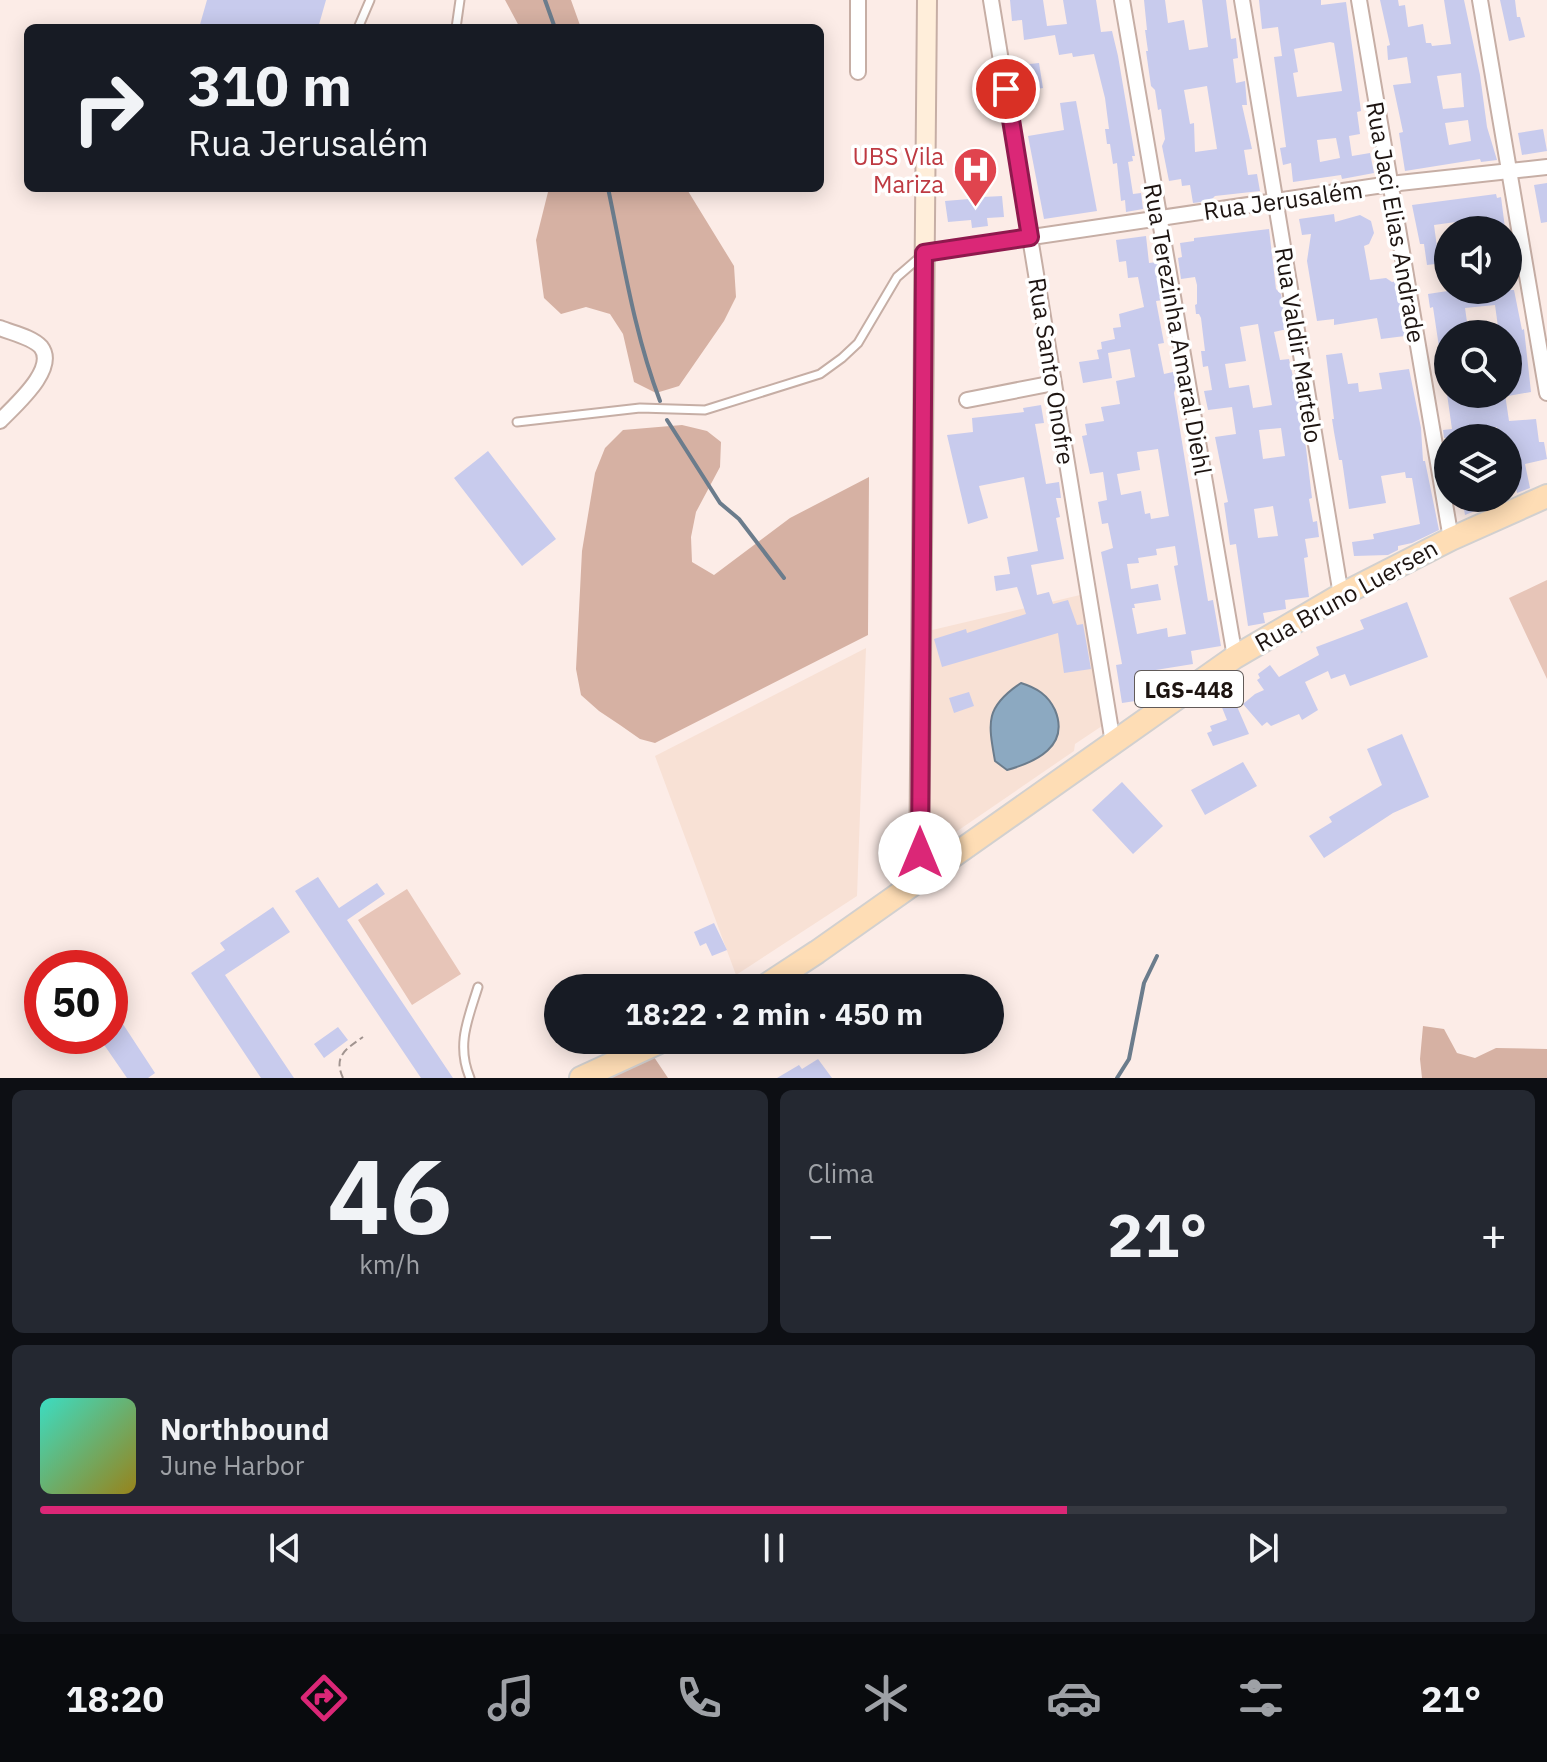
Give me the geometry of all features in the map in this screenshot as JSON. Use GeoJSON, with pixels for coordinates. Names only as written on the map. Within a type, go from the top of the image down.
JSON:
{"type":"FeatureCollection","features":[{"type":"Feature","properties":{"kind":"main road"},"geometry":{"type":"LineString","coordinates":[[919,880],[927,0]]}},
{"type":"Feature","properties":{"kind":"main road","name":"Rua Bruno Luersen"},"geometry":{"type":"LineString","coordinates":[[782,974],[1235,657],[1341,595],[1451,539],[1547,496]]}},
{"type":"Feature","properties":{"kind":"main road"},"geometry":{"type":"LineString","coordinates":[[581,1078],[633,1054]]}},
{"type":"Feature","properties":{"kind":"street"},"geometry":{"type":"LineString","coordinates":[[858,0],[858,72]]}},
{"type":"Feature","properties":{"kind":"street","name":"Rua Santo Onofre"},"geometry":{"type":"LineString","coordinates":[[991,0],[1113,743]]}},
{"type":"Feature","properties":{"kind":"street","name":"Rua Terezinha Amaral Diehl"},"geometry":{"type":"LineString","coordinates":[[1122,0],[1235,657]]}},
{"type":"Feature","properties":{"kind":"street","name":"Rua Valdir Martelo"},"geometry":{"type":"LineString","coordinates":[[1242,0],[1341,595]]}},
{"type":"Feature","properties":{"kind":"street","name":"Rua Jaci Elias Andrade"},"geometry":{"type":"LineString","coordinates":[[1359,0],[1451,539]]}},
{"type":"Feature","properties":{"kind":"street"},"geometry":{"type":"LineString","coordinates":[[1480,0],[1547,393]]}},
{"type":"Feature","properties":{"kind":"street","name":"Rua Jerusalém"},"geometry":{"type":"LineString","coordinates":[[924,253],[1390,184],[1547,167]]}},
{"type":"Feature","properties":{"kind":"street"},"geometry":{"type":"LineString","coordinates":[[0,328],[33,341],[42,348],[45,357],[40,377],[0,421]]}},
{"type":"Feature","properties":{"kind":"street"},"geometry":{"type":"LineString","coordinates":[[967,400],[1054,383]]}},
{"type":"Feature","properties":{"kind":"lane"},"geometry":{"type":"LineString","coordinates":[[360,24],[370,0]]}},
{"type":"Feature","properties":{"kind":"lane"},"geometry":{"type":"LineString","coordinates":[[457,24],[460,0]]}},
{"type":"Feature","properties":{"kind":"lane"},"geometry":{"type":"LineString","coordinates":[[517,422],[640,408],[705,410],[820,374],[858,343],[897,277],[924,253]]}},
{"type":"Feature","properties":{"kind":"lane"},"geometry":{"type":"LineString","coordinates":[[470,1078],[463,1040],[478,987]]}},
{"type":"Feature","properties":{"kind":"path"},"geometry":{"type":"LineString","coordinates":[[343,1078],[339,1067],[340,1056],[363,1037]]}},
{"type":"Feature","properties":{"kind":"shaded area"},"geometry":{"type":"Polygon","coordinates":[[[505,0],[571,0],[580,24],[518,24],[505,0]]]}},
{"type":"Feature","properties":{"kind":"shaded area"},"geometry":{"type":"Polygon","coordinates":[[[548,192],[689,192],[734,266],[736,297],[724,321],[679,386],[656,393],[634,382],[623,334],[610,314],[586,307],[561,314],[544,298],[536,240],[548,192]]]}},
{"type":"Feature","properties":{"kind":"shaded area"},"geometry":{"type":"Polygon","coordinates":[[[682,425],[707,431],[721,442],[720,467],[696,512],[691,537],[692,562],[714,575],[790,518],[869,477],[868,635],[655,743],[640,739],[581,695],[576,669],[582,551],[595,473],[605,448],[623,430],[682,425]]]}},
{"type":"Feature","properties":{"kind":"shaded area"},"geometry":{"type":"Polygon","coordinates":[[[1547,580],[1547,679],[1509,598],[1547,580]]]}},
{"type":"Feature","properties":{"kind":"shaded area"},"geometry":{"type":"Polygon","coordinates":[[[1080,595],[1102,726],[1075,744],[1074,751],[931,849],[928,631],[1080,595]]]}},
{"type":"Feature","properties":{"kind":"shaded area"},"geometry":{"type":"Polygon","coordinates":[[[866,648],[857,896],[736,974],[655,756],[866,648]]]}},
{"type":"Feature","properties":{"kind":"shaded area"},"geometry":{"type":"Polygon","coordinates":[[[407,889],[461,974],[412,1005],[358,920],[407,889]]]}},
{"type":"Feature","properties":{"kind":"shaded area"},"geometry":{"type":"Polygon","coordinates":[[[1423,1026],[1444,1029],[1457,1053],[1475,1058],[1496,1048],[1547,1049],[1547,1078],[1422,1078],[1423,1026]]]}},
{"type":"Feature","properties":{"kind":"shaded area"},"geometry":{"type":"Polygon","coordinates":[[[652,1054],[668,1078],[604,1078],[652,1054]]]}},
{"type":"Feature","properties":{"kind":"water"},"geometry":{"type":"Polygon","coordinates":[[[1021,683],[1049,700],[1055,710],[1058,733],[1054,743],[1039,757],[1007,770],[995,761],[992,716],[1001,700],[1021,683]]]}},
{"type":"Feature","properties":{"kind":"building"},"geometry":{"type":"Polygon","coordinates":[[[207,0],[326,0],[319,24],[200,24],[207,0]]]}},
{"type":"Feature","properties":{"kind":"building"},"geometry":{"type":"Polygon","coordinates":[[[1010,0],[1043,0],[1047,26],[1067,24],[1063,0],[1096,0],[1101,32],[1112,31],[1118,56],[1135,156],[1132,156],[1133,161],[1128,162],[1133,194],[1141,193],[1143,209],[1126,212],[1125,200],[1121,201],[1117,163],[1113,164],[1110,144],[1107,144],[1105,129],[1109,129],[1105,98],[1094,54],[1059,55],[1055,35],[1024,40],[1022,20],[1012,21],[1010,0]]]}},
{"type":"Feature","properties":{"kind":"building"},"geometry":{"type":"Polygon","coordinates":[[[1144,0],[1165,0],[1168,23],[1184,20],[1189,50],[1208,47],[1202,0],[1226,0],[1231,39],[1236,38],[1238,58],[1233,59],[1236,83],[1245,81],[1247,105],[1242,105],[1252,149],[1244,150],[1248,175],[1257,174],[1260,191],[1215,196],[1210,201],[1193,203],[1190,185],[1182,186],[1181,179],[1169,181],[1162,146],[1165,139],[1161,109],[1158,110],[1155,90],[1151,86],[1146,51],[1144,0]],[[1207,86],[1184,90],[1190,124],[1194,123],[1195,152],[1217,149],[1207,86]]]}},
{"type":"Feature","properties":{"kind":"building"},"geometry":{"type":"Polygon","coordinates":[[[1259,0],[1321,0],[1321,5],[1346,2],[1361,111],[1357,112],[1360,134],[1349,136],[1352,156],[1370,153],[1374,173],[1342,179],[1341,175],[1293,182],[1291,163],[1283,165],[1280,148],[1286,147],[1274,57],[1282,56],[1278,27],[1262,29],[1259,0]],[[1334,43],[1294,49],[1298,72],[1293,73],[1297,97],[1342,91],[1334,43]],[[1336,138],[1317,140],[1320,162],[1340,158],[1336,138]]]}},
{"type":"Feature","properties":{"kind":"building"},"geometry":{"type":"Polygon","coordinates":[[[1380,0],[1398,0],[1399,6],[1405,5],[1408,27],[1423,24],[1426,43],[1432,46],[1451,44],[1444,0],[1464,0],[1487,127],[1497,160],[1481,162],[1480,159],[1405,171],[1399,133],[1403,132],[1393,85],[1411,83],[1407,57],[1388,60],[1387,46],[1390,45],[1380,0]],[[1461,73],[1437,76],[1443,109],[1464,107],[1461,73]],[[1468,120],[1445,123],[1449,145],[1471,141],[1468,120]]]}},
{"type":"Feature","properties":{"kind":"building"},"geometry":{"type":"Polygon","coordinates":[[[1500,0],[1515,0],[1517,17],[1520,17],[1525,37],[1509,41],[1500,0]]]}},
{"type":"Feature","properties":{"kind":"building"},"geometry":{"type":"Polygon","coordinates":[[[1039,63],[1043,88],[1024,91],[1020,65],[1039,63]]]}},
{"type":"Feature","properties":{"kind":"building"},"geometry":{"type":"Polygon","coordinates":[[[1076,101],[1097,211],[1044,219],[1028,136],[1064,130],[1060,103],[1076,101]]]}},
{"type":"Feature","properties":{"kind":"building"},"geometry":{"type":"Polygon","coordinates":[[[1543,129],[1547,151],[1522,155],[1518,133],[1543,129]]]}},
{"type":"Feature","properties":{"kind":"building","name":"UBS Vila Mariza"},"geometry":{"type":"Polygon","coordinates":[[[981,182],[983,197],[1002,196],[1004,217],[987,218],[988,226],[972,228],[971,220],[948,222],[945,201],[969,199],[966,183],[981,182]]]}},
{"type":"Feature","properties":{"kind":"building"},"geometry":{"type":"Polygon","coordinates":[[[1547,183],[1547,222],[1541,223],[1534,185],[1547,183]]]}},
{"type":"Feature","properties":{"kind":"building"},"geometry":{"type":"Polygon","coordinates":[[[1496,194],[1497,198],[1501,197],[1503,216],[1434,216],[1434,264],[1427,265],[1412,205],[1496,194]]]}},
{"type":"Feature","properties":{"kind":"building"},"geometry":{"type":"Polygon","coordinates":[[[1334,214],[1335,222],[1360,215],[1371,221],[1374,233],[1369,244],[1364,246],[1370,280],[1386,278],[1397,281],[1405,336],[1381,339],[1377,318],[1334,325],[1334,319],[1317,321],[1307,261],[1311,234],[1302,235],[1299,219],[1334,214]]]}},
{"type":"Feature","properties":{"kind":"building"},"geometry":{"type":"Polygon","coordinates":[[[1269,229],[1276,289],[1281,294],[1287,329],[1274,332],[1280,360],[1289,359],[1306,448],[1312,498],[1309,499],[1313,522],[1317,521],[1319,537],[1305,539],[1309,597],[1285,600],[1286,609],[1263,613],[1265,623],[1248,626],[1236,544],[1230,545],[1224,503],[1228,502],[1215,437],[1236,434],[1232,407],[1208,410],[1204,391],[1212,390],[1208,366],[1203,367],[1201,351],[1205,351],[1201,318],[1196,314],[1195,305],[1197,285],[1195,277],[1181,279],[1178,258],[1182,257],[1180,243],[1194,241],[1194,238],[1269,229]],[[1258,324],[1240,327],[1246,361],[1225,364],[1229,388],[1249,385],[1253,408],[1272,405],[1258,324]],[[1281,428],[1259,430],[1263,459],[1285,456],[1281,428]],[[1273,506],[1254,509],[1258,538],[1278,536],[1273,506]]]}},
{"type":"Feature","properties":{"kind":"building"},"geometry":{"type":"Polygon","coordinates":[[[1146,236],[1149,263],[1157,262],[1163,300],[1156,301],[1164,343],[1158,344],[1164,374],[1173,372],[1175,376],[1174,393],[1208,601],[1213,600],[1221,646],[1191,651],[1193,664],[1137,673],[1142,700],[1122,703],[1116,665],[1122,664],[1101,552],[1113,548],[1108,523],[1102,524],[1098,502],[1107,500],[1103,472],[1090,474],[1082,436],[1087,435],[1085,424],[1104,421],[1101,407],[1120,404],[1116,381],[1135,377],[1130,349],[1108,353],[1112,378],[1083,383],[1079,362],[1099,359],[1097,350],[1102,349],[1101,342],[1115,339],[1113,328],[1121,327],[1119,314],[1144,307],[1138,277],[1128,278],[1126,261],[1119,262],[1116,240],[1146,236]],[[1158,449],[1137,452],[1140,470],[1117,474],[1121,495],[1141,491],[1145,514],[1150,513],[1151,519],[1169,516],[1158,449]],[[1175,546],[1156,549],[1157,555],[1138,558],[1139,563],[1127,564],[1131,589],[1158,584],[1161,600],[1134,604],[1137,634],[1167,628],[1168,637],[1186,634],[1174,566],[1178,565],[1175,546]]]}},
{"type":"Feature","properties":{"kind":"building"},"geometry":{"type":"Polygon","coordinates":[[[1434,293],[1434,304],[1517,304],[1520,320],[1497,320],[1495,305],[1465,308],[1467,320],[1435,320],[1428,294],[1434,293]]]}},
{"type":"Feature","properties":{"kind":"building"},"geometry":{"type":"Polygon","coordinates":[[[1524,329],[1531,392],[1522,394],[1524,329]]]}},
{"type":"Feature","properties":{"kind":"building"},"geometry":{"type":"Polygon","coordinates":[[[1342,353],[1348,384],[1358,383],[1359,392],[1382,389],[1379,373],[1409,369],[1421,428],[1423,461],[1439,530],[1398,546],[1398,550],[1388,555],[1354,556],[1352,542],[1374,539],[1373,534],[1420,524],[1412,478],[1406,478],[1405,472],[1381,476],[1386,503],[1349,509],[1332,419],[1326,355],[1342,353]]]}},
{"type":"Feature","properties":{"kind":"building"},"geometry":{"type":"Polygon","coordinates":[[[1041,405],[1044,423],[1035,424],[1046,484],[1059,482],[1061,498],[1056,498],[1060,517],[1056,518],[1064,559],[1031,565],[1037,595],[1049,592],[1053,604],[1068,600],[1077,625],[1083,624],[1091,669],[1064,673],[1058,633],[942,667],[934,639],[966,629],[967,633],[1026,614],[1017,587],[996,591],[994,576],[1010,574],[1007,557],[1038,551],[1024,477],[979,486],[988,518],[968,524],[947,435],[973,432],[972,418],[1024,412],[1023,408],[1041,405]]]}},
{"type":"Feature","properties":{"kind":"building"},"geometry":{"type":"Polygon","coordinates":[[[1449,408],[1507,408],[1509,421],[1536,419],[1539,442],[1544,442],[1547,459],[1525,464],[1530,488],[1522,491],[1522,424],[1451,424],[1449,408]]]}},
{"type":"Feature","properties":{"kind":"building"},"geometry":{"type":"Polygon","coordinates":[[[488,451],[556,539],[522,566],[454,478],[488,451]]]}},
{"type":"Feature","properties":{"kind":"building"},"geometry":{"type":"Polygon","coordinates":[[[1407,602],[1428,657],[1350,686],[1345,674],[1331,679],[1328,671],[1305,682],[1318,710],[1302,720],[1299,714],[1271,726],[1267,722],[1262,726],[1243,704],[1264,690],[1257,680],[1260,678],[1258,674],[1270,665],[1279,677],[1319,655],[1316,647],[1364,629],[1360,620],[1407,602]]]}},
{"type":"Feature","properties":{"kind":"building"},"geometry":{"type":"Polygon","coordinates":[[[969,692],[974,706],[954,713],[949,698],[969,692]]]}},
{"type":"Feature","properties":{"kind":"building"},"geometry":{"type":"Polygon","coordinates":[[[1232,695],[1249,734],[1213,746],[1207,733],[1212,731],[1210,726],[1227,720],[1219,700],[1232,695]]]}},
{"type":"Feature","properties":{"kind":"building"},"geometry":{"type":"Polygon","coordinates":[[[1402,734],[1429,797],[1393,813],[1324,858],[1309,836],[1332,822],[1329,817],[1382,785],[1367,749],[1402,734]]]}},
{"type":"Feature","properties":{"kind":"building"},"geometry":{"type":"Polygon","coordinates":[[[1243,762],[1257,786],[1205,815],[1191,790],[1243,762]]]}},
{"type":"Feature","properties":{"kind":"building"},"geometry":{"type":"Polygon","coordinates":[[[1122,782],[1163,826],[1133,854],[1092,810],[1122,782]]]}},
{"type":"Feature","properties":{"kind":"building"},"geometry":{"type":"Polygon","coordinates":[[[318,877],[339,908],[377,883],[385,894],[347,920],[453,1078],[421,1078],[311,915],[295,891],[318,877]]]}},
{"type":"Feature","properties":{"kind":"building"},"geometry":{"type":"Polygon","coordinates":[[[273,907],[290,932],[225,975],[294,1078],[261,1078],[191,973],[225,950],[220,943],[273,907]]]}},
{"type":"Feature","properties":{"kind":"building"},"geometry":{"type":"Polygon","coordinates":[[[714,923],[727,950],[712,956],[706,943],[700,946],[694,932],[714,923]]]}},
{"type":"Feature","properties":{"kind":"building"},"geometry":{"type":"Polygon","coordinates":[[[338,1027],[348,1040],[324,1058],[314,1044],[338,1027]]]}},
{"type":"Feature","properties":{"kind":"building"},"geometry":{"type":"Polygon","coordinates":[[[128,1032],[155,1073],[148,1078],[127,1078],[110,1054],[128,1054],[128,1032]]]}},
{"type":"Feature","properties":{"kind":"building"},"geometry":{"type":"Polygon","coordinates":[[[818,1059],[832,1078],[777,1078],[799,1065],[802,1069],[818,1059]]]}},
{"type":"Feature","properties":{"kind":"waterway"},"geometry":{"type":"LineString","coordinates":[[545,0],[554,24]]}},
{"type":"Feature","properties":{"kind":"waterway"},"geometry":{"type":"LineString","coordinates":[[609,192],[636,322],[660,401]]}},
{"type":"Feature","properties":{"kind":"waterway"},"geometry":{"type":"LineString","coordinates":[[667,420],[720,503],[739,519],[784,578]]}},
{"type":"Feature","properties":{"kind":"waterway"},"geometry":{"type":"LineString","coordinates":[[1117,1078],[1129,1059],[1144,983],[1157,956]]}},
{"type":"Feature","properties":{"kind":"place","name":"UBS Vila Mariza"},"geometry":{"type":"Point","coordinates":[975,209]}},
{"type":"Feature","properties":{"kind":"route"},"geometry":{"type":"LineString","coordinates":[[920,853],[924,253],[1030,237],[1006,89]]}}]}
